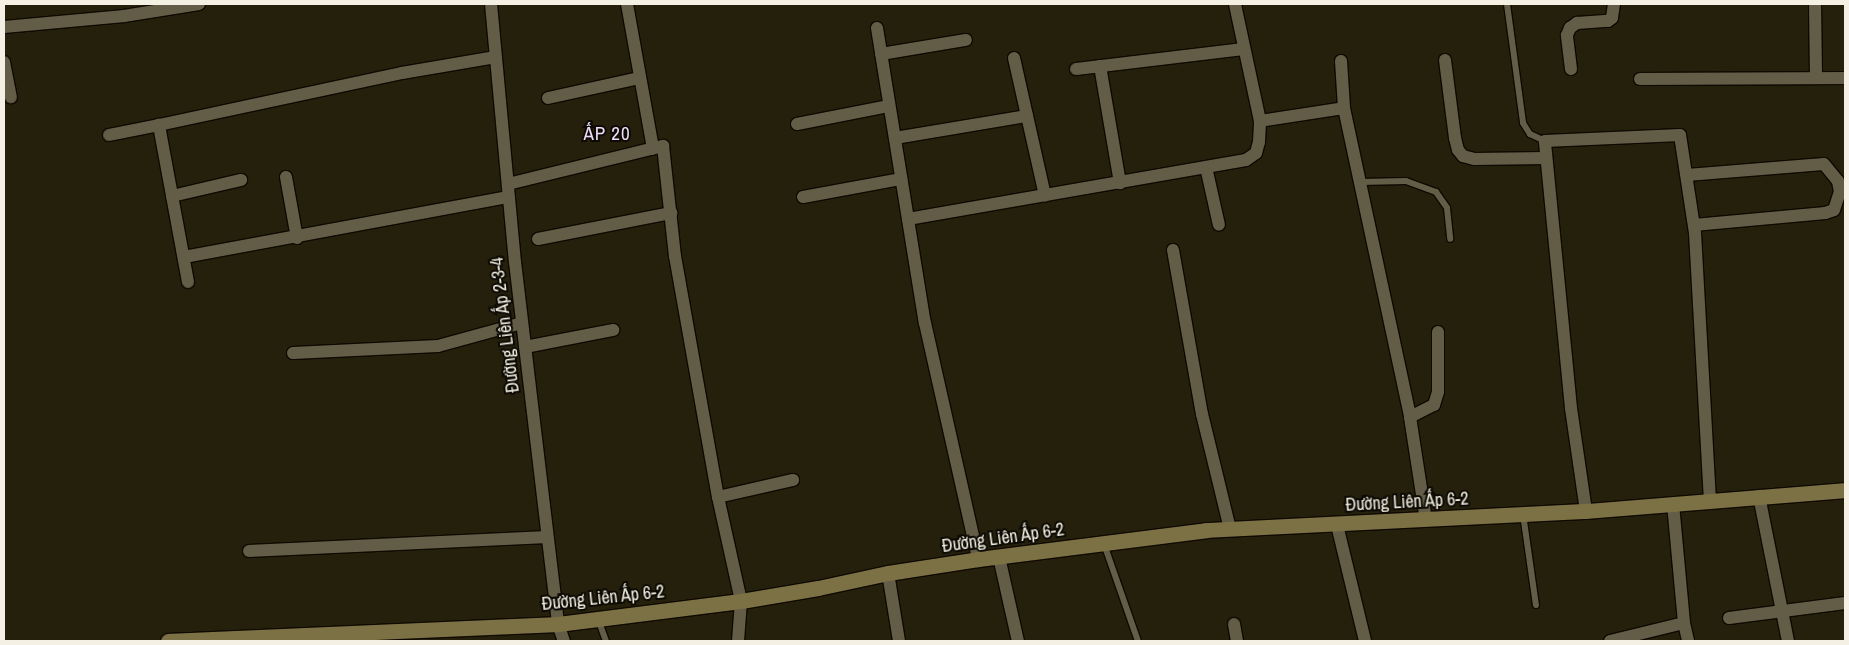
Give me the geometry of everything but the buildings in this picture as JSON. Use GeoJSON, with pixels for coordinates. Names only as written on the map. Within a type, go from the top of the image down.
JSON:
{"type":"FeatureCollection","features":[{"type":"Feature","properties":{"kind":"street"},"geometry":{"type":"LineString","coordinates":[[4,27],[124,16],[158,7],[199,4]]}},
{"type":"Feature","properties":{"kind":"street","name":"Đường Liên Ấp 2-3-4"},"geometry":{"type":"LineString","coordinates":[[491,4],[522,323],[558,624],[564,641]]}},
{"type":"Feature","properties":{"kind":"street"},"geometry":{"type":"LineString","coordinates":[[627,4],[653,149]]}},
{"type":"Feature","properties":{"kind":"street"},"geometry":{"type":"LineString","coordinates":[[908,219],[1246,160],[1256,152],[1259,142],[1260,121],[1235,4]]}},
{"type":"Feature","properties":{"kind":"street"},"geometry":{"type":"LineString","coordinates":[[1571,69],[1567,35],[1570,28],[1577,23],[1608,21],[1613,16],[1614,4]]}},
{"type":"Feature","properties":{"kind":"street"},"geometry":{"type":"LineString","coordinates":[[1814,4],[1816,78]]}},
{"type":"Feature","properties":{"kind":"street"},"geometry":{"type":"LineString","coordinates":[[877,28],[925,323],[978,559]]}},
{"type":"Feature","properties":{"kind":"street"},"geometry":{"type":"LineString","coordinates":[[881,54],[966,40]]}},
{"type":"Feature","properties":{"kind":"street"},"geometry":{"type":"LineString","coordinates":[[1076,69],[1244,49]]}},
{"type":"Feature","properties":{"kind":"street"},"geometry":{"type":"LineString","coordinates":[[109,135],[402,73],[496,57]]}},
{"type":"Feature","properties":{"kind":"street"},"geometry":{"type":"LineString","coordinates":[[1014,58],[1045,196]]}},
{"type":"Feature","properties":{"kind":"street"},"geometry":{"type":"LineString","coordinates":[[1445,60],[1455,138],[1458,150],[1463,156],[1474,159],[1546,158]]}},
{"type":"Feature","properties":{"kind":"street"},"geometry":{"type":"LineString","coordinates":[[1341,61],[1344,108],[1410,417],[1426,520]]}},
{"type":"Feature","properties":{"kind":"street"},"geometry":{"type":"LineString","coordinates":[[4,62],[11,97]]}},
{"type":"Feature","properties":{"kind":"street"},"geometry":{"type":"LineString","coordinates":[[1100,66],[1120,183]]}},
{"type":"Feature","properties":{"kind":"street"},"geometry":{"type":"LineString","coordinates":[[548,98],[640,78]]}},
{"type":"Feature","properties":{"kind":"street"},"geometry":{"type":"LineString","coordinates":[[1640,79],[1845,78]]}},
{"type":"Feature","properties":{"kind":"street"},"geometry":{"type":"LineString","coordinates":[[797,124],[889,106]]}},
{"type":"Feature","properties":{"kind":"street"},"geometry":{"type":"LineString","coordinates":[[1260,121],[1344,108]]}},
{"type":"Feature","properties":{"kind":"street"},"geometry":{"type":"LineString","coordinates":[[895,138],[1027,116]]}},
{"type":"Feature","properties":{"kind":"street"},"geometry":{"type":"LineString","coordinates":[[160,125],[188,282]]}},
{"type":"Feature","properties":{"kind":"street"},"geometry":{"type":"LineString","coordinates":[[1586,511],[1571,408],[1545,141],[1680,136],[1694,225],[1707,417],[1710,501]]}},
{"type":"Feature","properties":{"kind":"street"},"geometry":{"type":"LineString","coordinates":[[508,184],[663,146],[675,256],[718,497],[740,601],[738,641]]}},
{"type":"Feature","properties":{"kind":"street"},"geometry":{"type":"LineString","coordinates":[[1687,174],[1824,164],[1838,181],[1843,192],[1834,210],[1825,213],[1694,225]]}},
{"type":"Feature","properties":{"kind":"street"},"geometry":{"type":"LineString","coordinates":[[1206,167],[1219,225]]}},
{"type":"Feature","properties":{"kind":"street"},"geometry":{"type":"LineString","coordinates":[[286,177],[297,238]]}},
{"type":"Feature","properties":{"kind":"street"},"geometry":{"type":"LineString","coordinates":[[803,197],[901,179]]}},
{"type":"Feature","properties":{"kind":"street"},"geometry":{"type":"LineString","coordinates":[[172,196],[241,180]]}},
{"type":"Feature","properties":{"kind":"street"},"geometry":{"type":"LineString","coordinates":[[184,257],[297,238],[509,197]]}},
{"type":"Feature","properties":{"kind":"street"},"geometry":{"type":"LineString","coordinates":[[538,239],[671,212]]}},
{"type":"Feature","properties":{"kind":"street"},"geometry":{"type":"LineString","coordinates":[[1173,250],[1202,414],[1230,529]]}},
{"type":"Feature","properties":{"kind":"street"},"geometry":{"type":"LineString","coordinates":[[293,353],[438,346],[522,323]]}},
{"type":"Feature","properties":{"kind":"street"},"geometry":{"type":"LineString","coordinates":[[525,347],[612,330]]}},
{"type":"Feature","properties":{"kind":"street"},"geometry":{"type":"LineString","coordinates":[[1410,417],[1434,405],[1438,392],[1438,332]]}},
{"type":"Feature","properties":{"kind":"street"},"geometry":{"type":"LineString","coordinates":[[718,497],[793,480]]}},
{"type":"Feature","properties":{"kind":"street","name":"Đường Liên Ấp 6-2"},"geometry":{"type":"LineString","coordinates":[[168,641],[305,638],[558,624],[740,601],[818,588],[888,573],[978,559],[1206,530],[1337,525],[1522,513],[1586,511],[1845,490]]}},
{"type":"Feature","properties":{"kind":"street"},"geometry":{"type":"LineString","coordinates":[[1759,496],[1788,641]]}},
{"type":"Feature","properties":{"kind":"street"},"geometry":{"type":"LineString","coordinates":[[1673,504],[1684,623],[1688,641]]}},
{"type":"Feature","properties":{"kind":"street"},"geometry":{"type":"LineString","coordinates":[[1337,525],[1365,641]]}},
{"type":"Feature","properties":{"kind":"street"},"geometry":{"type":"LineString","coordinates":[[249,551],[547,536]]}},
{"type":"Feature","properties":{"kind":"street"},"geometry":{"type":"LineString","coordinates":[[999,556],[1018,641]]}},
{"type":"Feature","properties":{"kind":"street"},"geometry":{"type":"LineString","coordinates":[[888,573],[899,641]]}},
{"type":"Feature","properties":{"kind":"street"},"geometry":{"type":"LineString","coordinates":[[1729,618],[1782,610],[1845,604]]}},
{"type":"Feature","properties":{"kind":"street"},"geometry":{"type":"LineString","coordinates":[[1610,641],[1684,623]]}},
{"type":"Feature","properties":{"kind":"street"},"geometry":{"type":"LineString","coordinates":[[1234,624],[1237,641]]}},
{"type":"Feature","properties":{"kind":"lane"},"geometry":{"type":"LineString","coordinates":[[1507,4],[1523,123],[1530,134],[1545,141]]}},
{"type":"Feature","properties":{"kind":"lane"},"geometry":{"type":"LineString","coordinates":[[1360,182],[1406,181],[1436,192],[1447,208],[1450,239]]}},
{"type":"Feature","properties":{"kind":"lane"},"geometry":{"type":"LineString","coordinates":[[1522,513],[1536,604]]}},
{"type":"Feature","properties":{"kind":"lane"},"geometry":{"type":"LineString","coordinates":[[1103,543],[1138,641]]}},
{"type":"Feature","properties":{"kind":"lane"},"geometry":{"type":"LineString","coordinates":[[597,618],[606,641]]}},
{"type":"Feature","properties":{"kind":"district","name":"ẤP 20"},"geometry":{"type":"Point","coordinates":[607,134]}}]}
